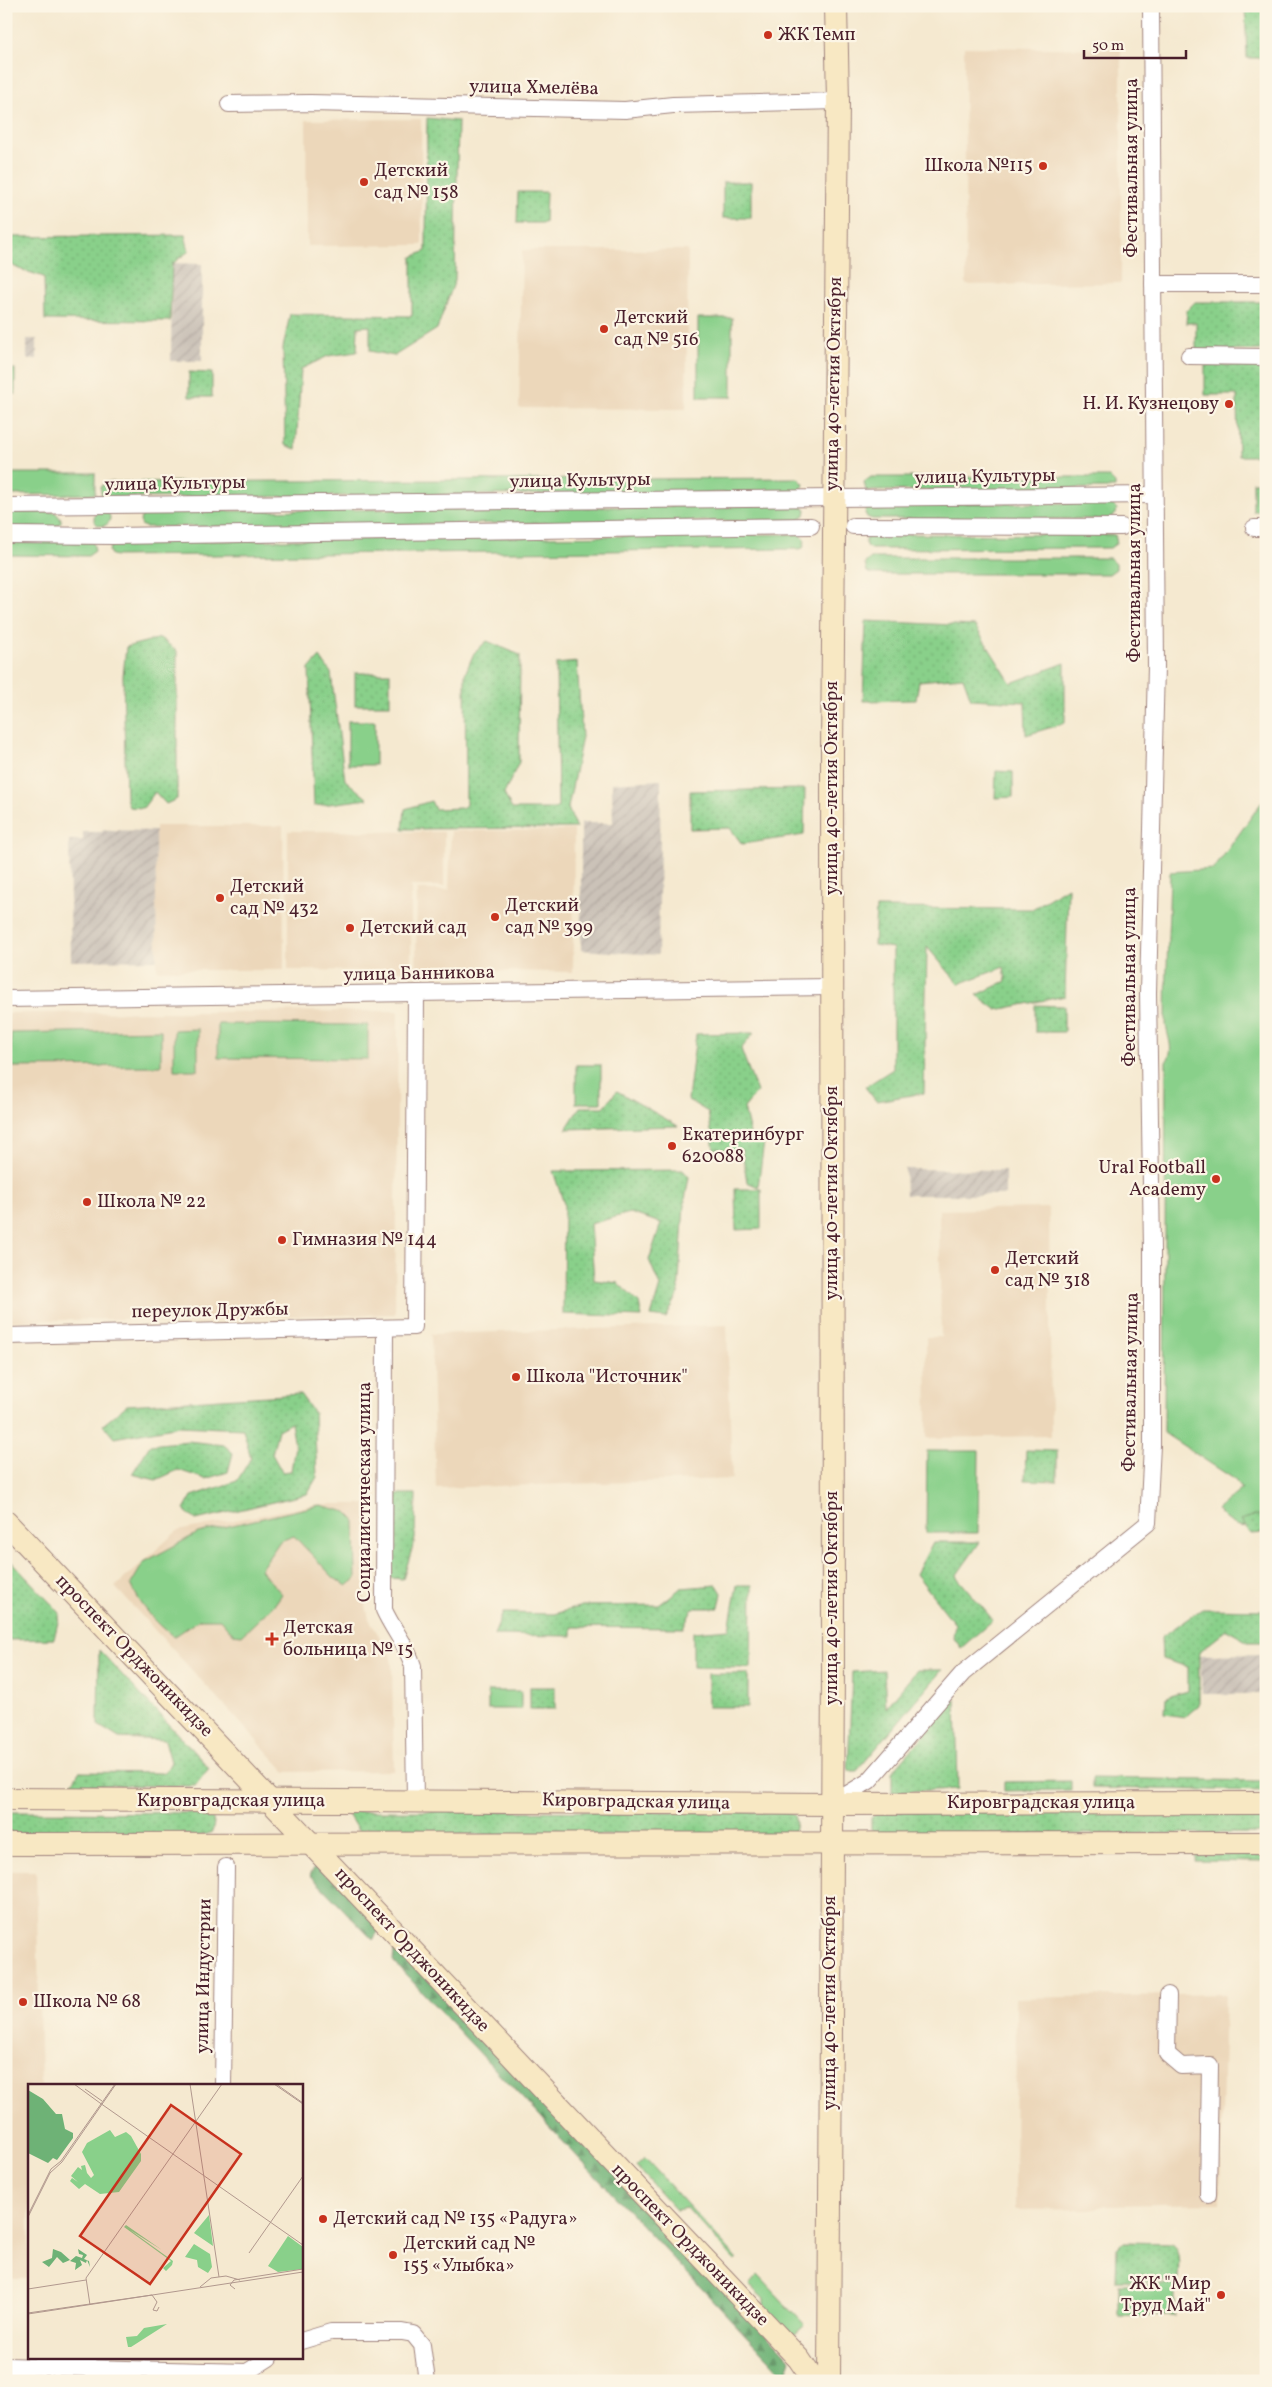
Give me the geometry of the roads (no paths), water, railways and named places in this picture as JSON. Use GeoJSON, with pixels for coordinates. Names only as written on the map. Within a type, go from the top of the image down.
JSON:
{"type":"FeatureCollection","features":[{"type":"Feature","properties":{"kind":"main road","name":"улица 40-летия Октября"},"geometry":{"type":"LineString","coordinates":[[829,2381],[833,498],[838,102],[836,6]]}},
{"type":"Feature","properties":{"kind":"main road","name":"проспект Орджоникидзе"},"geometry":{"type":"LineString","coordinates":[[6,1522],[799,2358],[814,2381]]}},
{"type":"Feature","properties":{"kind":"main road","name":"Кировградская улица"},"geometry":{"type":"LineString","coordinates":[[6,1799],[831,1804],[1266,1803]]}},
{"type":"Feature","properties":{"kind":"main road","name":"Кировградская улица"},"geometry":{"type":"LineString","coordinates":[[6,1844],[1266,1842]]}},
{"type":"Feature","properties":{"kind":"street","name":"Фестивальная улица"},"geometry":{"type":"LineString","coordinates":[[831,1804],[869,1781],[963,1673],[1148,1523],[1152,1445],[1152,1169],[1148,993],[1156,666],[1151,6]]}},
{"type":"Feature","properties":{"kind":"street","name":"улица Хмелёва"},"geometry":{"type":"LineString","coordinates":[[228,104],[310,103],[625,110],[673,105],[838,102]]}},
{"type":"Feature","properties":{"kind":"street"},"geometry":{"type":"LineString","coordinates":[[1153,284],[1266,284]]}},
{"type":"Feature","properties":{"kind":"street"},"geometry":{"type":"LineString","coordinates":[[1189,356],[1266,357]]}},
{"type":"Feature","properties":{"kind":"street","name":"улица Культуры"},"geometry":{"type":"LineString","coordinates":[[6,506],[1154,495]]}},
{"type":"Feature","properties":{"kind":"street"},"geometry":{"type":"LineString","coordinates":[[6,535],[113,536],[811,526]]}},
{"type":"Feature","properties":{"kind":"street"},"geometry":{"type":"LineString","coordinates":[[853,526],[1122,526]]}},
{"type":"Feature","properties":{"kind":"street","name":"улица Банникова"},"geometry":{"type":"LineString","coordinates":[[6,999],[832,987]]}},
{"type":"Feature","properties":{"kind":"street","name":"переулок Дружбы"},"geometry":{"type":"LineString","coordinates":[[6,1336],[414,1327],[416,994]]}},
{"type":"Feature","properties":{"kind":"street","name":"Социалистическая улица"},"geometry":{"type":"LineString","coordinates":[[385,1328],[384,1610],[391,1625],[408,1651],[413,1666],[415,1800]]}},
{"type":"Feature","properties":{"kind":"street","name":"улица Индустрии"},"geometry":{"type":"LineString","coordinates":[[223,2084],[226,1867]]}},
{"type":"Feature","properties":{"kind":"street"},"geometry":{"type":"LineString","coordinates":[[1168,1995],[1168,2054],[1182,2066],[1210,2065],[1208,2195]]}},
{"type":"Feature","properties":{"kind":"street"},"geometry":{"type":"LineString","coordinates":[[302,2341],[331,2332],[402,2332],[413,2334],[422,2345],[427,2381]]}},
{"type":"Feature","properties":{"kind":"street"},"geometry":{"type":"LineString","coordinates":[[6,2366],[244,2370],[265,2360]]}},
{"type":"Feature","properties":{"kind":"place","name":"ЖК Темп"},"geometry":{"type":"Point","coordinates":[768,35]}},
{"type":"Feature","properties":{"kind":"place","name":"Школа №115"},"geometry":{"type":"Point","coordinates":[1043,166]}},
{"type":"Feature","properties":{"kind":"place","name":"Детский сад № 158"},"geometry":{"type":"Point","coordinates":[364,182]}},
{"type":"Feature","properties":{"kind":"place","name":"Детский сад № 516"},"geometry":{"type":"Point","coordinates":[604,329]}},
{"type":"Feature","properties":{"kind":"place","name":"Н. И. Кузнецову"},"geometry":{"type":"Point","coordinates":[1229,404]}},
{"type":"Feature","properties":{"kind":"place","name":"Детский сад № 432"},"geometry":{"type":"Point","coordinates":[220,898]}},
{"type":"Feature","properties":{"kind":"place","name":"Детский сад № 399"},"geometry":{"type":"Point","coordinates":[495,917]}},
{"type":"Feature","properties":{"kind":"place","name":"Детский сад"},"geometry":{"type":"Point","coordinates":[350,928]}},
{"type":"Feature","properties":{"kind":"place","name":"Екатеринбург 620088"},"geometry":{"type":"Point","coordinates":[672,1146]}},
{"type":"Feature","properties":{"kind":"place","name":"Ural Football Academy"},"geometry":{"type":"Point","coordinates":[1216,1179]}},
{"type":"Feature","properties":{"kind":"place","name":"Школа № 22"},"geometry":{"type":"Point","coordinates":[87,1202]}},
{"type":"Feature","properties":{"kind":"place","name":"Гимназия № 144"},"geometry":{"type":"Point","coordinates":[282,1240]}},
{"type":"Feature","properties":{"kind":"place","name":"Детский сад № 318"},"geometry":{"type":"Point","coordinates":[995,1270]}},
{"type":"Feature","properties":{"kind":"place","name":"Школа \"Источник\""},"geometry":{"type":"Point","coordinates":[516,1377]}},
{"type":"Feature","properties":{"kind":"place","name":"Детская больница № 15"},"geometry":{"type":"Point","coordinates":[272,1639]}},
{"type":"Feature","properties":{"kind":"place","name":"Школа № 68"},"geometry":{"type":"Point","coordinates":[23,2002]}},
{"type":"Feature","properties":{"kind":"place","name":"Детский сад № 135 «Радуга»"},"geometry":{"type":"Point","coordinates":[323,2219]}},
{"type":"Feature","properties":{"kind":"place","name":"Детский сад № 155 «Улыбка»"},"geometry":{"type":"Point","coordinates":[393,2255]}},
{"type":"Feature","properties":{"kind":"place","name":"ЖК \"Мир Труд Май\""},"geometry":{"type":"Point","coordinates":[1221,2295]}}]}
